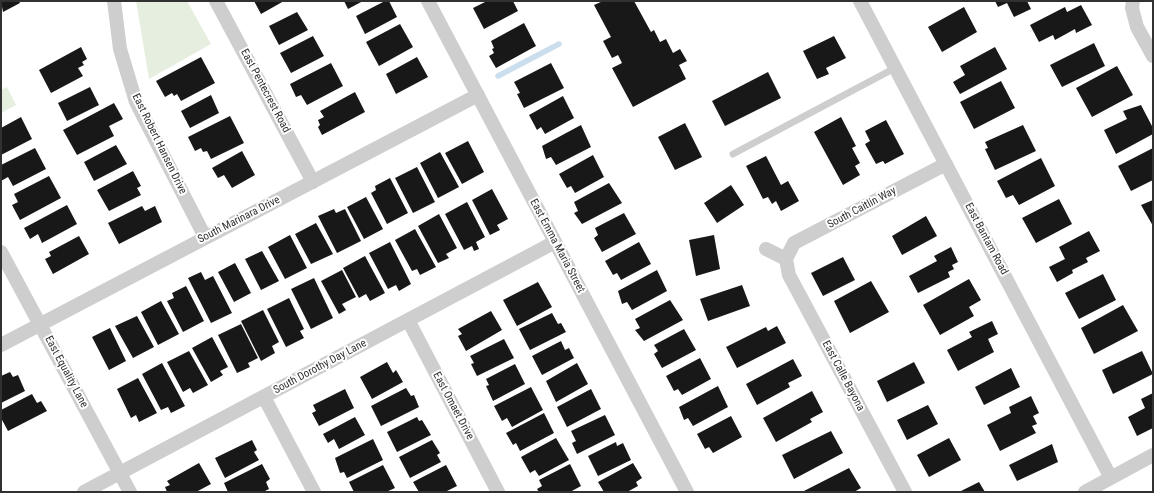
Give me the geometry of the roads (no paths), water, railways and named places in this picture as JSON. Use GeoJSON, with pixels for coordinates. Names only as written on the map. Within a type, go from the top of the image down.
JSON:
{"type":"FeatureCollection","features":[{"type":"Feature","properties":{"kind":"street","name":"East Robert Hansen Drive"},"geometry":{"type":"LineString","coordinates":[[114,1],[120,49],[136,102],[205,237]]}},
{"type":"Feature","properties":{"kind":"street","name":"East Pentecrest Road"},"geometry":{"type":"LineString","coordinates":[[216,1],[313,182]]}},
{"type":"Feature","properties":{"kind":"street","name":"East Emma Maria Street"},"geometry":{"type":"LineString","coordinates":[[428,1],[687,492]]}},
{"type":"Feature","properties":{"kind":"street","name":"East Bantam Road"},"geometry":{"type":"LineString","coordinates":[[860,1],[1111,478]]}},
{"type":"Feature","properties":{"kind":"street"},"geometry":{"type":"LineString","coordinates":[[1133,1],[1132,8],[1138,27],[1153,56]]}},
{"type":"Feature","properties":{"kind":"street","name":"South Marinara Drive"},"geometry":{"type":"LineString","coordinates":[[1,346],[205,237],[478,95]]}},
{"type":"Feature","properties":{"kind":"street","name":"South Caitlin Way"},"geometry":{"type":"LineString","coordinates":[[786,259],[794,243],[946,164]]}},
{"type":"Feature","properties":{"kind":"street","name":"South Dorothy Day Lane"},"geometry":{"type":"LineString","coordinates":[[84,492],[555,242]]}},
{"type":"Feature","properties":{"kind":"street"},"geometry":{"type":"LineString","coordinates":[[766,249],[786,259]]}},
{"type":"Feature","properties":{"kind":"street","name":"East Equality Lane"},"geometry":{"type":"LineString","coordinates":[[1,252],[130,492]]}},
{"type":"Feature","properties":{"kind":"street","name":"East Calle Bayona"},"geometry":{"type":"LineString","coordinates":[[786,259],[789,275],[905,492]]}},
{"type":"Feature","properties":{"kind":"street","name":"East Omaet Drive"},"geometry":{"type":"LineString","coordinates":[[408,320],[498,492]]}},
{"type":"Feature","properties":{"kind":"street"},"geometry":{"type":"LineString","coordinates":[[264,397],[314,492]]}},
{"type":"Feature","properties":{"kind":"street"},"geometry":{"type":"LineString","coordinates":[[1085,492],[1153,456]]}},
{"type":"Feature","properties":{"kind":"lane"},"geometry":{"type":"LineString","coordinates":[[733,154],[895,68]]}},
{"type":"Feature","properties":{"kind":"waterway"},"geometry":{"type":"LineString","coordinates":[[498,76],[559,44]]}}]}
